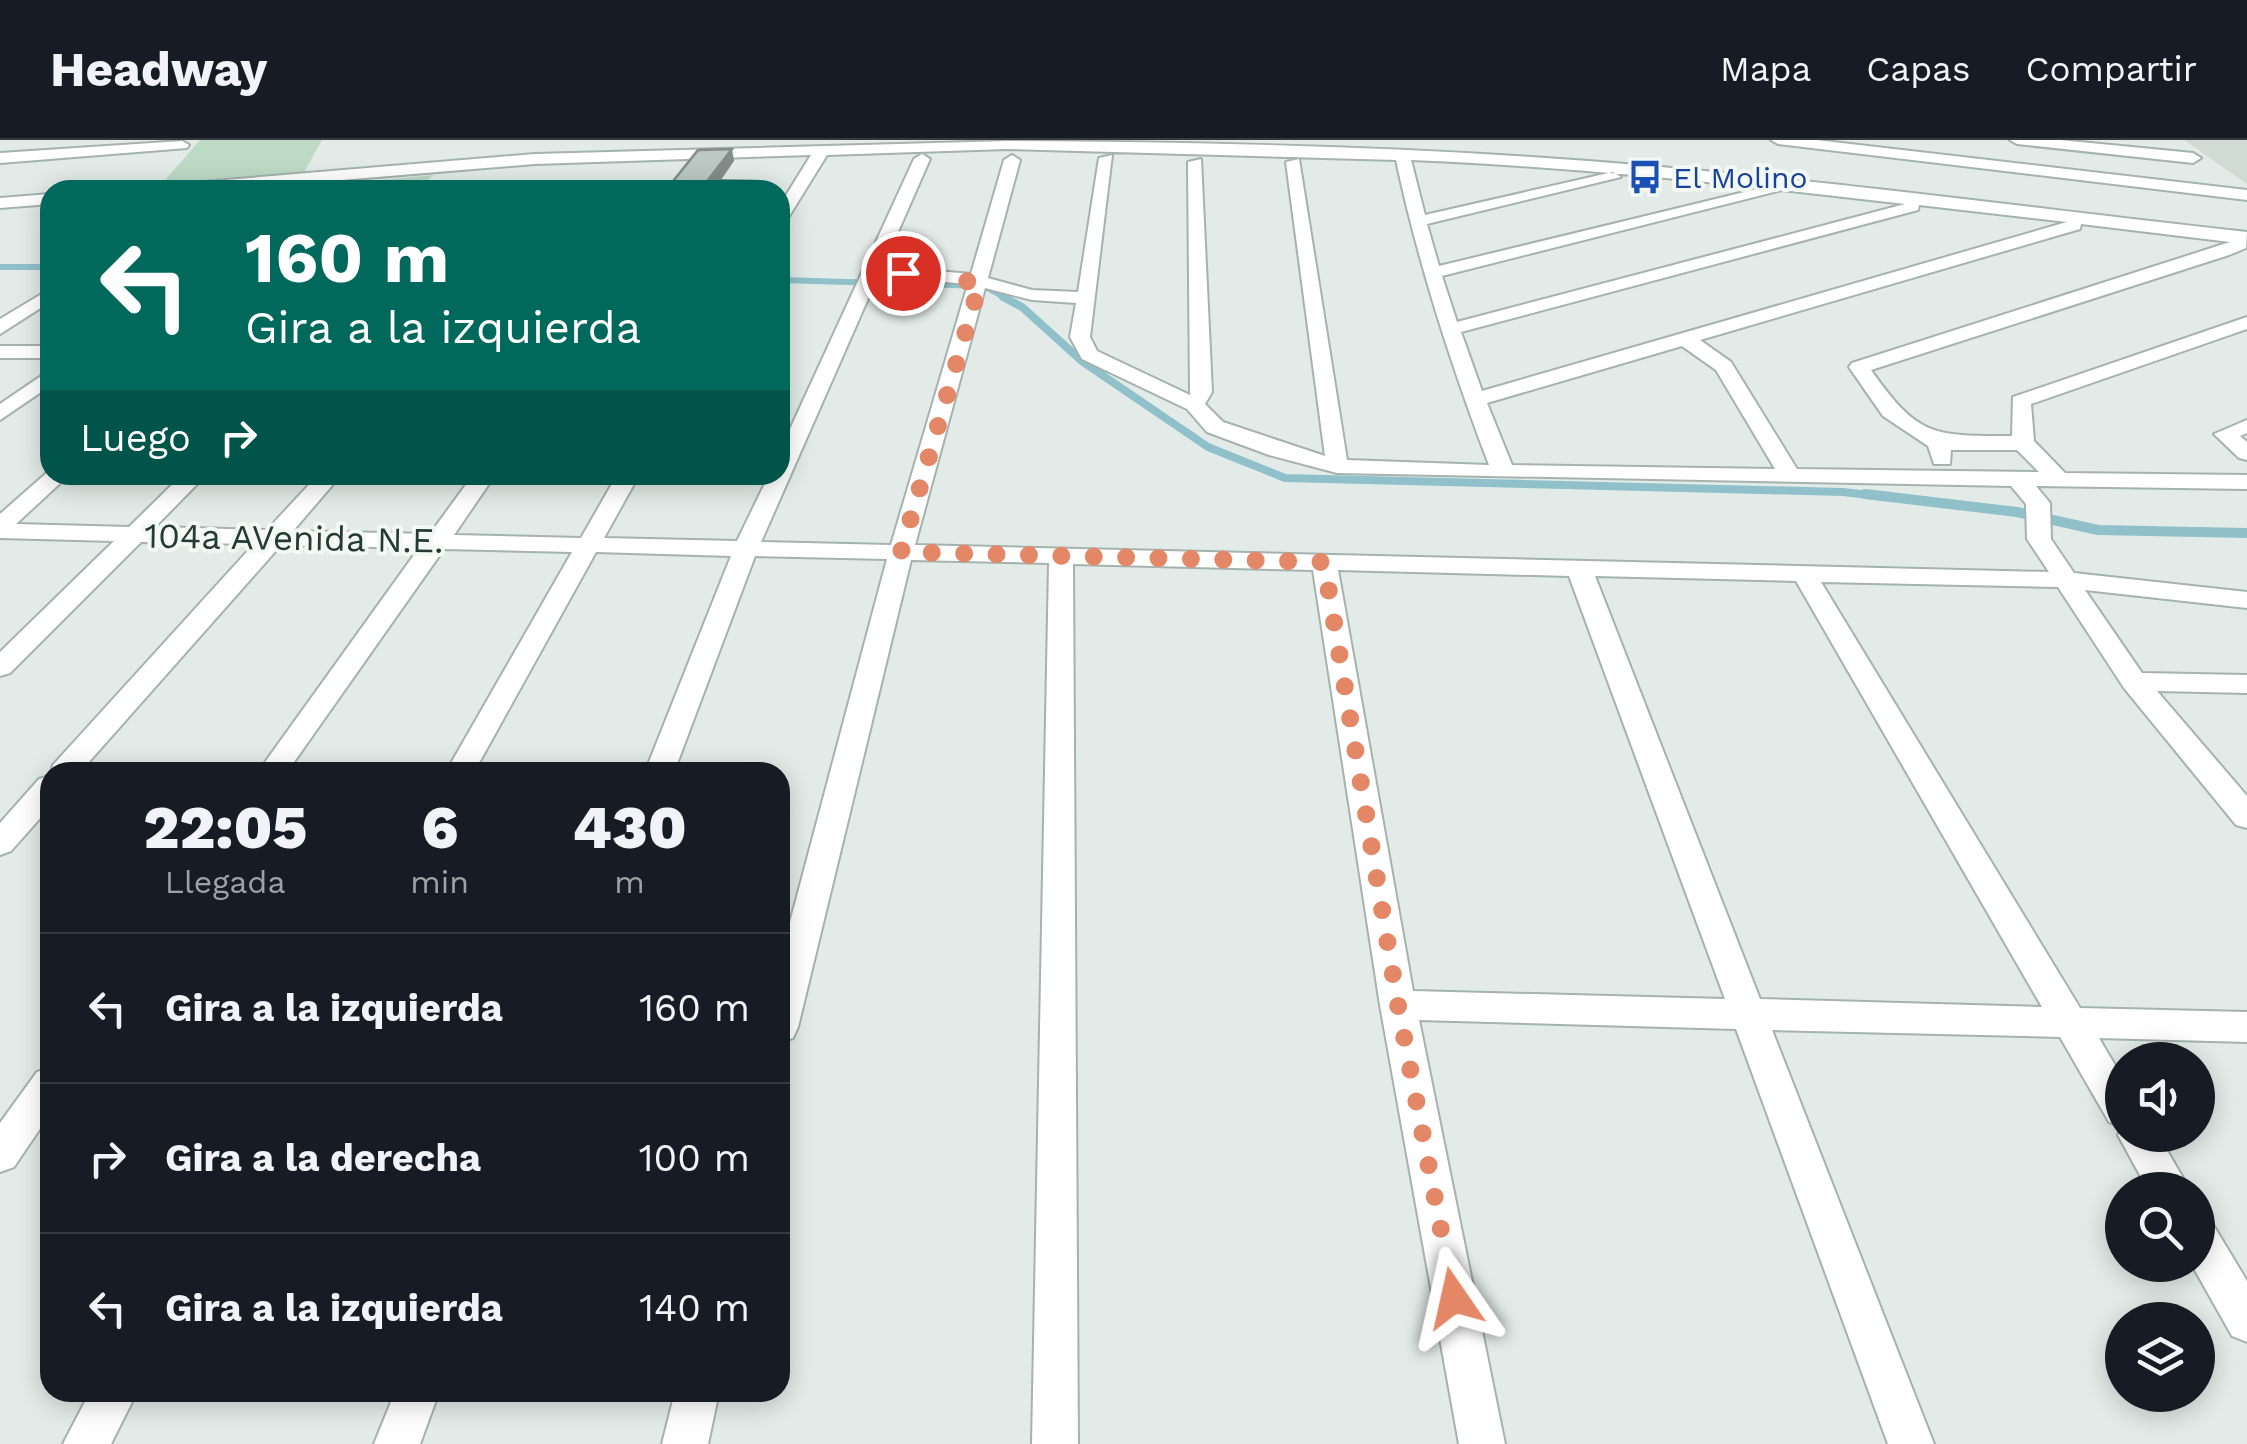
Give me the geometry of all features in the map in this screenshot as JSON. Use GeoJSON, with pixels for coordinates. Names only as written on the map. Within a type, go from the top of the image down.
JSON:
{"type":"FeatureCollection","features":[{"type":"Feature","properties":{"kind":"street"},"geometry":{"type":"LineString","coordinates":[[1778,140],[2247,196],[2166,140]]}},
{"type":"Feature","properties":{"kind":"street"},"geometry":{"type":"LineString","coordinates":[[2017,140],[2206,168]]}},
{"type":"Feature","properties":{"kind":"street"},"geometry":{"type":"LineString","coordinates":[[0,158],[184,142]]}},
{"type":"Feature","properties":{"kind":"street"},"geometry":{"type":"LineString","coordinates":[[169,160],[184,142]]}},
{"type":"Feature","properties":{"kind":"street"},"geometry":{"type":"LineString","coordinates":[[195,180],[535,160],[650,148],[817,156],[1009,148],[1402,154],[1447,148],[1643,170],[1758,174],[1792,185],[1928,203],[2241,236],[2240,244],[1860,367],[1890,412],[1938,443],[2023,443]]}},
{"type":"Feature","properties":{"kind":"street"},"geometry":{"type":"LineString","coordinates":[[790,989],[901,552],[978,287],[1009,148]]}},
{"type":"Feature","properties":{"kind":"street"},"geometry":{"type":"LineString","coordinates":[[1294,151],[1337,466]]}},
{"type":"Feature","properties":{"kind":"street"},"geometry":{"type":"LineString","coordinates":[[1402,154],[1416,222],[1474,400],[1502,472]]}},
{"type":"Feature","properties":{"kind":"street"},"geometry":{"type":"LineString","coordinates":[[790,201],[817,156]]}},
{"type":"Feature","properties":{"kind":"street"},"geometry":{"type":"LineString","coordinates":[[1107,158],[1080,337],[1089,355],[1194,405],[1214,427],[1277,450],[1337,466],[1502,472],[2247,482]]}},
{"type":"Feature","properties":{"kind":"street"},"geometry":{"type":"LineString","coordinates":[[790,453],[922,159]]}},
{"type":"Feature","properties":{"kind":"street"},"geometry":{"type":"LineString","coordinates":[[1194,405],[1202,392],[1196,162]]}},
{"type":"Feature","properties":{"kind":"street"},"geometry":{"type":"LineString","coordinates":[[1416,222],[1643,170]]}},
{"type":"Feature","properties":{"kind":"street"},"geometry":{"type":"LineString","coordinates":[[1433,273],[1792,185]]}},
{"type":"Feature","properties":{"kind":"street"},"geometry":{"type":"LineString","coordinates":[[0,203],[40,200]]}},
{"type":"Feature","properties":{"kind":"street"},"geometry":{"type":"LineString","coordinates":[[1451,329],[1928,203]]}},
{"type":"Feature","properties":{"kind":"street"},"geometry":{"type":"LineString","coordinates":[[1474,400],[2091,220]]}},
{"type":"Feature","properties":{"kind":"street"},"geometry":{"type":"LineString","coordinates":[[869,280],[1086,298]]}},
{"type":"Feature","properties":{"kind":"street"},"geometry":{"type":"LineString","coordinates":[[0,328],[40,301]]}},
{"type":"Feature","properties":{"kind":"street"},"geometry":{"type":"LineString","coordinates":[[2057,478],[2023,443],[2020,401],[2247,323]]}},
{"type":"Feature","properties":{"kind":"street"},"geometry":{"type":"LineString","coordinates":[[1686,339],[1724,366],[1792,477]]}},
{"type":"Feature","properties":{"kind":"street"},"geometry":{"type":"LineString","coordinates":[[0,352],[40,352]]}},
{"type":"Feature","properties":{"kind":"street"},"geometry":{"type":"LineString","coordinates":[[0,414],[40,384]]}},
{"type":"Feature","properties":{"kind":"street"},"geometry":{"type":"LineString","coordinates":[[2247,426],[2225,434],[2247,453]]}},
{"type":"Feature","properties":{"kind":"street"},"geometry":{"type":"LineString","coordinates":[[1938,443],[1948,476]]}},
{"type":"Feature","properties":{"kind":"street"},"geometry":{"type":"LineString","coordinates":[[2017,478],[2038,503],[2039,539],[2134,682],[2247,817]]}},
{"type":"Feature","properties":{"kind":"street"},"geometry":{"type":"LineString","coordinates":[[0,529],[47,485]]}},
{"type":"Feature","properties":{"kind":"street"},"geometry":{"type":"LineString","coordinates":[[0,667],[186,485]]}},
{"type":"Feature","properties":{"kind":"street"},"geometry":{"type":"LineString","coordinates":[[72,762],[321,485]]}},
{"type":"Feature","properties":{"kind":"street"},"geometry":{"type":"LineString","coordinates":[[279,762],[477,485]]}},
{"type":"Feature","properties":{"kind":"street"},"geometry":{"type":"LineString","coordinates":[[466,762],[622,485]]}},
{"type":"Feature","properties":{"kind":"street"},"geometry":{"type":"LineString","coordinates":[[662,762],[746,548],[775,485]]}},
{"type":"Feature","properties":{"kind":"street","name":"104a AVenida N.E."},"geometry":{"type":"LineString","coordinates":[[0,529],[2066,580],[2247,600]]}},
{"type":"Feature","properties":{"kind":"street"},"geometry":{"type":"LineString","coordinates":[[1056,1444],[1061,556]]}},
{"type":"Feature","properties":{"kind":"street"},"geometry":{"type":"LineString","coordinates":[[1324,562],[1398,1005],[1482,1444]]}},
{"type":"Feature","properties":{"kind":"street"},"geometry":{"type":"LineString","coordinates":[[1579,568],[1911,1444]]}},
{"type":"Feature","properties":{"kind":"street"},"geometry":{"type":"LineString","coordinates":[[1804,574],[2105,1081]]}},
{"type":"Feature","properties":{"kind":"street"},"geometry":{"type":"LineString","coordinates":[[2134,682],[2247,684]]}},
{"type":"Feature","properties":{"kind":"street"},"geometry":{"type":"LineString","coordinates":[[0,843],[40,798]]}},
{"type":"Feature","properties":{"kind":"street"},"geometry":{"type":"LineString","coordinates":[[1398,1005],[2247,1028]]}},
{"type":"Feature","properties":{"kind":"street"},"geometry":{"type":"LineString","coordinates":[[0,1154],[40,1098]]}},
{"type":"Feature","properties":{"kind":"street"},"geometry":{"type":"LineString","coordinates":[[2215,1266],[2247,1320]]}},
{"type":"Feature","properties":{"kind":"street"},"geometry":{"type":"LineString","coordinates":[[86,1444],[109,1402]]}},
{"type":"Feature","properties":{"kind":"street"},"geometry":{"type":"LineString","coordinates":[[396,1444],[413,1402]]}},
{"type":"Feature","properties":{"kind":"street"},"geometry":{"type":"LineString","coordinates":[[685,1444],[695,1402]]}},
{"type":"Feature","properties":{"kind":"shaded area"},"geometry":{"type":"Polygon","coordinates":[[[2184,140],[2247,140],[2247,184],[2184,140]]]}},
{"type":"Feature","properties":{"kind":"green space"},"geometry":{"type":"Polygon","coordinates":[[[200,140],[322,140],[303,174],[237,180],[165,180],[200,140]]]}},
{"type":"Feature","properties":{"kind":"green space"},"geometry":{"type":"Polygon","coordinates":[[[434,175],[428,180],[381,180],[434,175]]]}},
{"type":"Feature","properties":{"kind":"building"},"geometry":{"type":"Polygon","coordinates":[[[732,149],[708,180],[674,180],[698,150],[732,149]]]}},
{"type":"Feature","properties":{"kind":"waterway"},"geometry":{"type":"LineString","coordinates":[[0,267],[40,267]]}},
{"type":"Feature","properties":{"kind":"waterway"},"geometry":{"type":"LineString","coordinates":[[790,280],[984,286],[1008,299]]}},
{"type":"Feature","properties":{"kind":"waterway"},"geometry":{"type":"LineString","coordinates":[[1003,297],[1022,307],[1083,362],[1208,447],[1285,478],[1843,492],[1886,497]]}},
{"type":"Feature","properties":{"kind":"waterway"},"geometry":{"type":"LineString","coordinates":[[1865,494],[2017,512],[2098,530],[2247,533]]}},
{"type":"Feature","properties":{"kind":"place","name":"El Molino"},"geometry":{"type":"Point","coordinates":[1645,177]}},
{"type":"Feature","properties":{"kind":"route"},"geometry":{"type":"LineString","coordinates":[[903,273],[966,278],[980,283],[901,552],[1324,562],[1398,1005],[1454,1298]]}}]}
